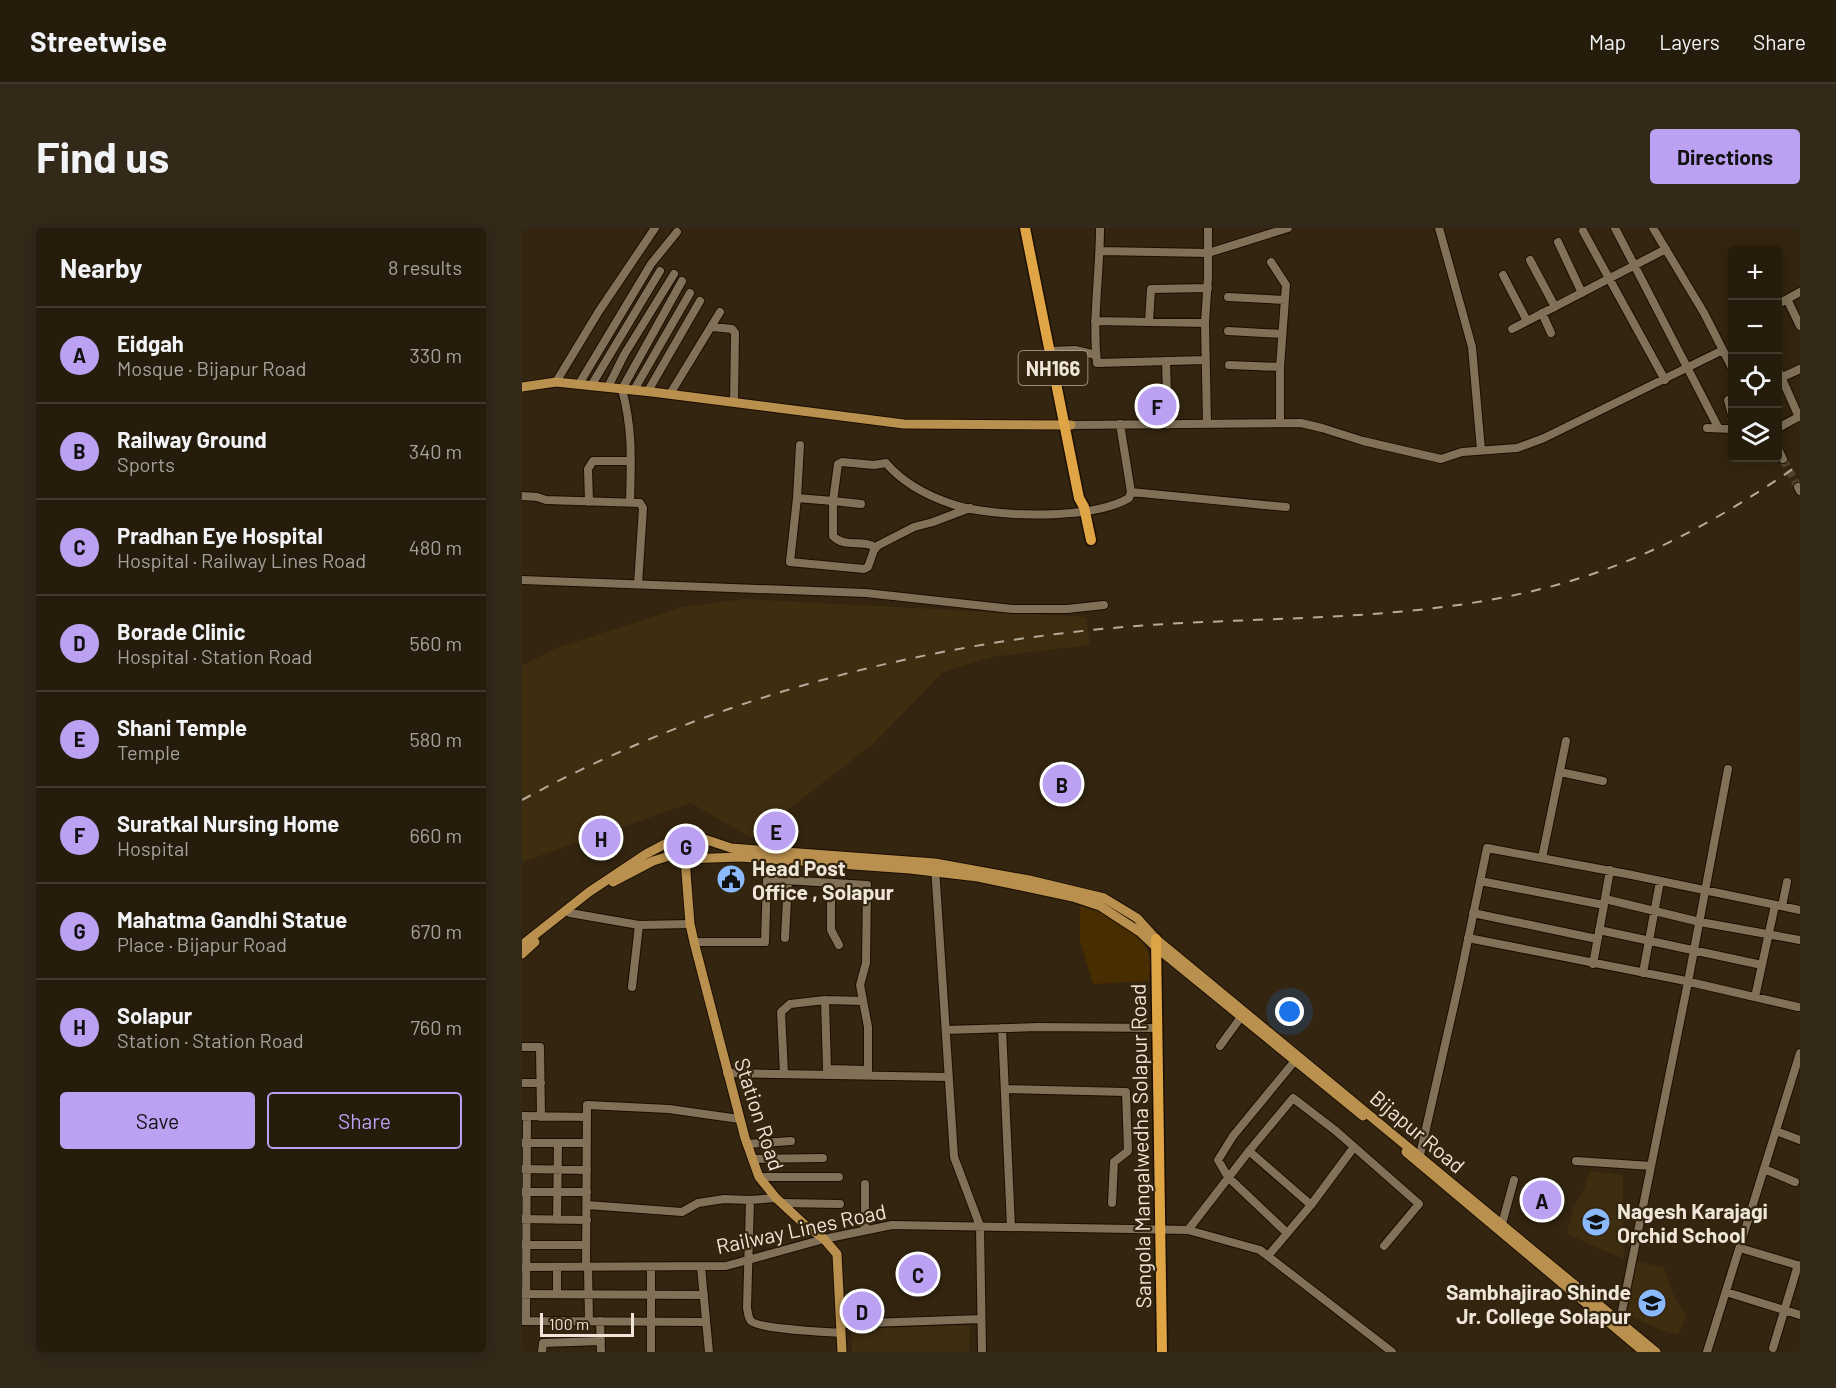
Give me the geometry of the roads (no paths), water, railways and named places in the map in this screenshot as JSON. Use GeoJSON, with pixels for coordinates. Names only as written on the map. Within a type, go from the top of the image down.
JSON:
{"type":"FeatureCollection","features":[{"type":"Feature","properties":{"kind":"highway","name":"NH166"},"geometry":{"type":"LineString","coordinates":[[1025,228],[1053,350]]}},
{"type":"Feature","properties":{"kind":"highway","name":"NH166"},"geometry":{"type":"LineString","coordinates":[[1032,228],[1053,350],[1085,497],[1084,509],[1091,540]]}},
{"type":"Feature","properties":{"kind":"highway","name":"Sangola Mangalwedha Solapur Road"},"geometry":{"type":"LineString","coordinates":[[1156,944],[1162,1352]]}},
{"type":"Feature","properties":{"kind":"main road"},"geometry":{"type":"LineString","coordinates":[[522,387],[556,382],[579,384],[904,424],[1068,425]]}},
{"type":"Feature","properties":{"kind":"main road"},"geometry":{"type":"LineString","coordinates":[[522,945],[589,892],[646,854],[686,833],[692,833],[697,837],[731,848],[935,867],[1029,880],[1104,898],[1137,918],[1156,944],[1241,1017],[1297,1058],[1398,1145],[1619,1327],[1644,1352]]}},
{"type":"Feature","properties":{"kind":"main road"},"geometry":{"type":"LineString","coordinates":[[695,857],[700,847],[697,837]]}},
{"type":"Feature","properties":{"kind":"main road"},"geometry":{"type":"LineString","coordinates":[[676,838],[674,847],[680,857]]}},
{"type":"Feature","properties":{"kind":"main road"},"geometry":{"type":"LineString","coordinates":[[522,954],[570,913],[624,876],[653,861],[680,857],[740,857],[935,867]]}},
{"type":"Feature","properties":{"kind":"main road","name":"Station Road"},"geometry":{"type":"LineString","coordinates":[[680,857],[694,942],[727,1073],[759,1177],[804,1224],[824,1239],[837,1254],[842,1352]]}},
{"type":"Feature","properties":{"kind":"main road","name":"Bijapur Road"},"geometry":{"type":"LineString","coordinates":[[1156,944],[1420,1155],[1619,1327],[1656,1352]]}},
{"type":"Feature","properties":{"kind":"street"},"geometry":{"type":"LineString","coordinates":[[556,382],[599,311],[655,228]]}},
{"type":"Feature","properties":{"kind":"street"},"geometry":{"type":"LineString","coordinates":[[1100,228],[1094,337],[1097,363],[1205,360]]}},
{"type":"Feature","properties":{"kind":"street"},"geometry":{"type":"LineString","coordinates":[[1207,423],[1205,323],[1208,288],[1208,228]]}},
{"type":"Feature","properties":{"kind":"street"},"geometry":{"type":"LineString","coordinates":[[1256,228],[1256,239]]}},
{"type":"Feature","properties":{"kind":"street"},"geometry":{"type":"LineString","coordinates":[[1100,251],[1208,253],[1288,228]]}},
{"type":"Feature","properties":{"kind":"street"},"geometry":{"type":"LineString","coordinates":[[1439,228],[1472,347],[1481,450]]}},
{"type":"Feature","properties":{"kind":"street"},"geometry":{"type":"LineString","coordinates":[[1615,228],[1718,427]]}},
{"type":"Feature","properties":{"kind":"street"},"geometry":{"type":"LineString","coordinates":[[1653,228],[1704,313],[1728,360]]}},
{"type":"Feature","properties":{"kind":"street"},"geometry":{"type":"LineString","coordinates":[[1583,231],[1665,380]]}},
{"type":"Feature","properties":{"kind":"street"},"geometry":{"type":"LineString","coordinates":[[579,384],[651,264],[677,232]]}},
{"type":"Feature","properties":{"kind":"street"},"geometry":{"type":"LineString","coordinates":[[1558,242],[1582,293]]}},
{"type":"Feature","properties":{"kind":"street"},"geometry":{"type":"LineString","coordinates":[[1512,329],[1666,249]]}},
{"type":"Feature","properties":{"kind":"street"},"geometry":{"type":"LineString","coordinates":[[1530,260],[1555,307]]}},
{"type":"Feature","properties":{"kind":"street"},"geometry":{"type":"LineString","coordinates":[[1271,262],[1286,285],[1280,367],[1280,423]]}},
{"type":"Feature","properties":{"kind":"street"},"geometry":{"type":"LineString","coordinates":[[591,386],[660,271]]}},
{"type":"Feature","properties":{"kind":"street"},"geometry":{"type":"LineString","coordinates":[[608,387],[624,356],[674,274]]}},
{"type":"Feature","properties":{"kind":"street"},"geometry":{"type":"LineString","coordinates":[[1503,275],[1527,321]]}},
{"type":"Feature","properties":{"kind":"street"},"geometry":{"type":"LineString","coordinates":[[630,502],[632,436],[622,389],[682,281]]}},
{"type":"Feature","properties":{"kind":"street"},"geometry":{"type":"LineString","coordinates":[[1149,322],[1151,289],[1208,288]]}},
{"type":"Feature","properties":{"kind":"street"},"geometry":{"type":"LineString","coordinates":[[1782,302],[1800,292]]}},
{"type":"Feature","properties":{"kind":"street"},"geometry":{"type":"LineString","coordinates":[[634,390],[690,293]]}},
{"type":"Feature","properties":{"kind":"street"},"geometry":{"type":"LineString","coordinates":[[1228,297],[1285,300]]}},
{"type":"Feature","properties":{"kind":"street"},"geometry":{"type":"LineString","coordinates":[[1787,299],[1800,326]]}},
{"type":"Feature","properties":{"kind":"street"},"geometry":{"type":"LineString","coordinates":[[648,391],[700,301]]}},
{"type":"Feature","properties":{"kind":"street"},"geometry":{"type":"LineString","coordinates":[[670,394],[720,312]]}},
{"type":"Feature","properties":{"kind":"street"},"geometry":{"type":"LineString","coordinates":[[1542,313],[1551,333]]}},
{"type":"Feature","properties":{"kind":"street"},"geometry":{"type":"LineString","coordinates":[[1095,321],[1205,323]]}},
{"type":"Feature","properties":{"kind":"street"},"geometry":{"type":"LineString","coordinates":[[712,327],[732,329],[735,333],[734,402]]}},
{"type":"Feature","properties":{"kind":"street"},"geometry":{"type":"LineString","coordinates":[[1228,331],[1282,334]]}},
{"type":"Feature","properties":{"kind":"street"},"geometry":{"type":"LineString","coordinates":[[1053,350],[1075,350],[1096,355]]}},
{"type":"Feature","properties":{"kind":"street"},"geometry":{"type":"LineString","coordinates":[[1068,425],[1301,423],[1441,459],[1462,452],[1517,448],[1544,438],[1723,351]]}},
{"type":"Feature","properties":{"kind":"street"},"geometry":{"type":"LineString","coordinates":[[1166,361],[1168,425]]}},
{"type":"Feature","properties":{"kind":"street"},"geometry":{"type":"LineString","coordinates":[[1229,365],[1280,367]]}},
{"type":"Feature","properties":{"kind":"street"},"geometry":{"type":"LineString","coordinates":[[1782,375],[1800,369]]}},
{"type":"Feature","properties":{"kind":"street"},"geometry":{"type":"LineString","coordinates":[[1782,382],[1800,416],[1782,427]]}},
{"type":"Feature","properties":{"kind":"street"},"geometry":{"type":"LineString","coordinates":[[876,548],[871,544],[843,543],[833,536],[833,501],[838,464],[842,462],[874,465],[886,463],[896,474],[926,493],[953,504],[1046,516],[1124,501],[1129,498],[1131,492],[1120,424]]}},
{"type":"Feature","properties":{"kind":"street"},"geometry":{"type":"LineString","coordinates":[[1707,428],[1728,428]]}},
{"type":"Feature","properties":{"kind":"street"},"geometry":{"type":"LineString","coordinates":[[800,445],[790,562],[864,569],[868,567],[876,548],[914,527],[970,508]]}},
{"type":"Feature","properties":{"kind":"street"},"geometry":{"type":"LineString","coordinates":[[589,502],[588,469],[593,461],[631,461]]}},
{"type":"Feature","properties":{"kind":"street"},"geometry":{"type":"LineString","coordinates":[[1131,492],[1286,507]]}},
{"type":"Feature","properties":{"kind":"street"},"geometry":{"type":"LineString","coordinates":[[522,496],[537,496],[546,500],[640,503],[643,508],[638,584]]}},
{"type":"Feature","properties":{"kind":"street"},"geometry":{"type":"LineString","coordinates":[[797,498],[861,504]]}},
{"type":"Feature","properties":{"kind":"street"},"geometry":{"type":"LineString","coordinates":[[522,580],[866,593],[1021,609],[1067,609],[1104,605]]}},
{"type":"Feature","properties":{"kind":"street"},"geometry":{"type":"LineString","coordinates":[[1542,858],[1566,741]]}},
{"type":"Feature","properties":{"kind":"street"},"geometry":{"type":"LineString","coordinates":[[1619,1327],[1700,922],[1728,769]]}},
{"type":"Feature","properties":{"kind":"street"},"geometry":{"type":"LineString","coordinates":[[1560,772],[1603,781]]}},
{"type":"Feature","properties":{"kind":"street"},"geometry":{"type":"LineString","coordinates":[[1420,1155],[1486,848],[1610,870],[1800,910]]}},
{"type":"Feature","properties":{"kind":"street"},"geometry":{"type":"LineString","coordinates":[[935,867],[954,1157],[980,1226],[982,1352]]}},
{"type":"Feature","properties":{"kind":"street"},"geometry":{"type":"LineString","coordinates":[[1593,963],[1610,870]]}},
{"type":"Feature","properties":{"kind":"street"},"geometry":{"type":"LineString","coordinates":[[694,942],[765,942],[767,879],[867,885],[866,963],[860,985],[868,1027],[868,1070],[827,1069],[825,1000]]}},
{"type":"Feature","properties":{"kind":"street"},"geometry":{"type":"LineString","coordinates":[[785,938],[788,880]]}},
{"type":"Feature","properties":{"kind":"street"},"geometry":{"type":"LineString","coordinates":[[1642,973],[1660,881]]}},
{"type":"Feature","properties":{"kind":"street"},"geometry":{"type":"LineString","coordinates":[[1480,882],[1655,910],[1700,922],[1800,940]]}},
{"type":"Feature","properties":{"kind":"street"},"geometry":{"type":"LineString","coordinates":[[1755,997],[1768,934],[1787,882]]}},
{"type":"Feature","properties":{"kind":"street"},"geometry":{"type":"LineString","coordinates":[[831,883],[831,930],[839,945]]}},
{"type":"Feature","properties":{"kind":"street"},"geometry":{"type":"LineString","coordinates":[[570,913],[639,925],[690,924]]}},
{"type":"Feature","properties":{"kind":"street"},"geometry":{"type":"LineString","coordinates":[[1473,913],[1649,941],[1761,965]]}},
{"type":"Feature","properties":{"kind":"street"},"geometry":{"type":"LineString","coordinates":[[632,987],[639,925]]}},
{"type":"Feature","properties":{"kind":"street"},"geometry":{"type":"LineString","coordinates":[[1468,938],[1688,982],[1798,1007]]}},
{"type":"Feature","properties":{"kind":"street"},"geometry":{"type":"LineString","coordinates":[[784,1074],[781,1012],[790,1004],[825,1000],[863,1001]]}},
{"type":"Feature","properties":{"kind":"street"},"geometry":{"type":"LineString","coordinates":[[1220,1046],[1241,1017]]}},
{"type":"Feature","properties":{"kind":"street"},"geometry":{"type":"LineString","coordinates":[[1002,1028],[1011,1227]]}},
{"type":"Feature","properties":{"kind":"street"},"geometry":{"type":"LineString","coordinates":[[946,1030],[1158,1028]]}},
{"type":"Feature","properties":{"kind":"street"},"geometry":{"type":"LineString","coordinates":[[522,1047],[540,1047],[541,1117]]}},
{"type":"Feature","properties":{"kind":"street"},"geometry":{"type":"LineString","coordinates":[[1707,1352],[1800,1053]]}},
{"type":"Feature","properties":{"kind":"street"},"geometry":{"type":"LineString","coordinates":[[1287,1233],[1228,1178],[1218,1160],[1233,1136],[1297,1058]]}},
{"type":"Feature","properties":{"kind":"street"},"geometry":{"type":"LineString","coordinates":[[727,1073],[948,1077]]}},
{"type":"Feature","properties":{"kind":"street"},"geometry":{"type":"LineString","coordinates":[[522,1083],[541,1083]]}},
{"type":"Feature","properties":{"kind":"street"},"geometry":{"type":"LineString","coordinates":[[1005,1089],[1126,1092],[1128,1151],[1114,1162],[1112,1203]]}},
{"type":"Feature","properties":{"kind":"street"},"geometry":{"type":"LineString","coordinates":[[1188,1230],[1293,1098],[1419,1204],[1384,1246]]}},
{"type":"Feature","properties":{"kind":"street"},"geometry":{"type":"LineString","coordinates":[[589,1322],[586,1245],[587,1105],[669,1109],[740,1119]]}},
{"type":"Feature","properties":{"kind":"street"},"geometry":{"type":"LineString","coordinates":[[587,1118],[525,1116],[524,1321],[706,1322]]}},
{"type":"Feature","properties":{"kind":"street"},"geometry":{"type":"LineString","coordinates":[[1776,1131],[1800,1140]]}},
{"type":"Feature","properties":{"kind":"street"},"geometry":{"type":"LineString","coordinates":[[747,1144],[791,1141]]}},
{"type":"Feature","properties":{"kind":"street"},"geometry":{"type":"LineString","coordinates":[[525,1143],[587,1143]]}},
{"type":"Feature","properties":{"kind":"street"},"geometry":{"type":"LineString","coordinates":[[557,1220],[558,1143]]}},
{"type":"Feature","properties":{"kind":"street"},"geometry":{"type":"LineString","coordinates":[[1268,1256],[1311,1205],[1354,1147]]}},
{"type":"Feature","properties":{"kind":"street"},"geometry":{"type":"LineString","coordinates":[[1249,1151],[1311,1205]]}},
{"type":"Feature","properties":{"kind":"street"},"geometry":{"type":"LineString","coordinates":[[752,1159],[823,1158]]}},
{"type":"Feature","properties":{"kind":"street"},"geometry":{"type":"LineString","coordinates":[[1576,1161],[1652,1166]]}},
{"type":"Feature","properties":{"kind":"street"},"geometry":{"type":"LineString","coordinates":[[1764,1168],[1795,1182]]}},
{"type":"Feature","properties":{"kind":"street"},"geometry":{"type":"LineString","coordinates":[[525,1169],[587,1170]]}},
{"type":"Feature","properties":{"kind":"street"},"geometry":{"type":"LineString","coordinates":[[759,1177],[838,1177]]}},
{"type":"Feature","properties":{"kind":"street"},"geometry":{"type":"LineString","coordinates":[[1502,1224],[1514,1180]]}},
{"type":"Feature","properties":{"kind":"street"},"geometry":{"type":"LineString","coordinates":[[865,1184],[865,1230]]}},
{"type":"Feature","properties":{"kind":"street"},"geometry":{"type":"LineString","coordinates":[[525,1192],[587,1192]]}},
{"type":"Feature","properties":{"kind":"street"},"geometry":{"type":"LineString","coordinates":[[587,1206],[682,1212],[698,1203],[724,1198],[840,1204]]}},
{"type":"Feature","properties":{"kind":"street"},"geometry":{"type":"LineString","coordinates":[[750,1200],[747,1308],[749,1318],[753,1323],[768,1326],[841,1329],[981,1319]]}},
{"type":"Feature","properties":{"kind":"street"},"geometry":{"type":"LineString","coordinates":[[524,1219],[586,1220]]}},
{"type":"Feature","properties":{"kind":"street","name":"Railway Lines Road"},"geometry":{"type":"LineString","coordinates":[[524,1267],[726,1266],[824,1239],[892,1225],[1188,1230],[1260,1250],[1392,1352]]}},
{"type":"Feature","properties":{"kind":"street"},"geometry":{"type":"LineString","coordinates":[[524,1245],[586,1245]]}},
{"type":"Feature","properties":{"kind":"street"},"geometry":{"type":"LineString","coordinates":[[1740,1248],[1799,1266],[1773,1348]]}},
{"type":"Feature","properties":{"kind":"street"},"geometry":{"type":"LineString","coordinates":[[557,1266],[557,1294]]}},
{"type":"Feature","properties":{"kind":"street"},"geometry":{"type":"LineString","coordinates":[[651,1267],[651,1352]]}},
{"type":"Feature","properties":{"kind":"street"},"geometry":{"type":"LineString","coordinates":[[701,1267],[709,1352]]}},
{"type":"Feature","properties":{"kind":"street"},"geometry":{"type":"LineString","coordinates":[[1726,1292],[1800,1315]]}},
{"type":"Feature","properties":{"kind":"street"},"geometry":{"type":"LineString","coordinates":[[524,1294],[704,1295]]}},
{"type":"Feature","properties":{"kind":"street"},"geometry":{"type":"LineString","coordinates":[[600,1322],[601,1352]]}},
{"type":"Feature","properties":{"kind":"street"},"geometry":{"type":"LineString","coordinates":[[542,1352],[543,1343],[601,1341]]}},
{"type":"Feature","properties":{"kind":"tunnel"},"geometry":{"type":"LineString","coordinates":[[1783,459],[1798,487]]}},
{"type":"Feature","properties":{"kind":"railway"},"geometry":{"type":"LineString","coordinates":[[522,800],[591,765],[662,734],[734,707],[808,684],[958,649],[1112,628],[1328,617],[1435,608],[1541,589],[1610,568],[1676,539],[1739,504],[1800,464]]}},
{"type":"Feature","properties":{"kind":"place","name":"Suratkal Nursing Home"},"geometry":{"type":"Point","coordinates":[1157,406]}},
{"type":"Feature","properties":{"kind":"place","name":"Railway Ground"},"geometry":{"type":"Point","coordinates":[1062,784]}},
{"type":"Feature","properties":{"kind":"place","name":"Shani Temple"},"geometry":{"type":"Point","coordinates":[776,831]}},
{"type":"Feature","properties":{"kind":"place","name":"Solapur"},"geometry":{"type":"Point","coordinates":[601,838]}},
{"type":"Feature","properties":{"kind":"place","name":"Mahatma Gandhi Statue"},"geometry":{"type":"Point","coordinates":[686,846]}},
{"type":"Feature","properties":{"kind":"place","name":"Head Post Office , Solapur"},"geometry":{"type":"Point","coordinates":[731,879]}},
{"type":"Feature","properties":{"kind":"place","name":"Eidgah"},"geometry":{"type":"Point","coordinates":[1542,1200]}},
{"type":"Feature","properties":{"kind":"place","name":"Nagesh Karajagi Orchid School"},"geometry":{"type":"Point","coordinates":[1596,1222]}},
{"type":"Feature","properties":{"kind":"place","name":"Pradhan Eye Hospital"},"geometry":{"type":"Point","coordinates":[918,1274]}},
{"type":"Feature","properties":{"kind":"place","name":"Sambhajirao Shinde Jr. College Solapur"},"geometry":{"type":"Point","coordinates":[1652,1303]}},
{"type":"Feature","properties":{"kind":"place","name":"Borade Clinic"},"geometry":{"type":"Point","coordinates":[862,1311]}}]}
